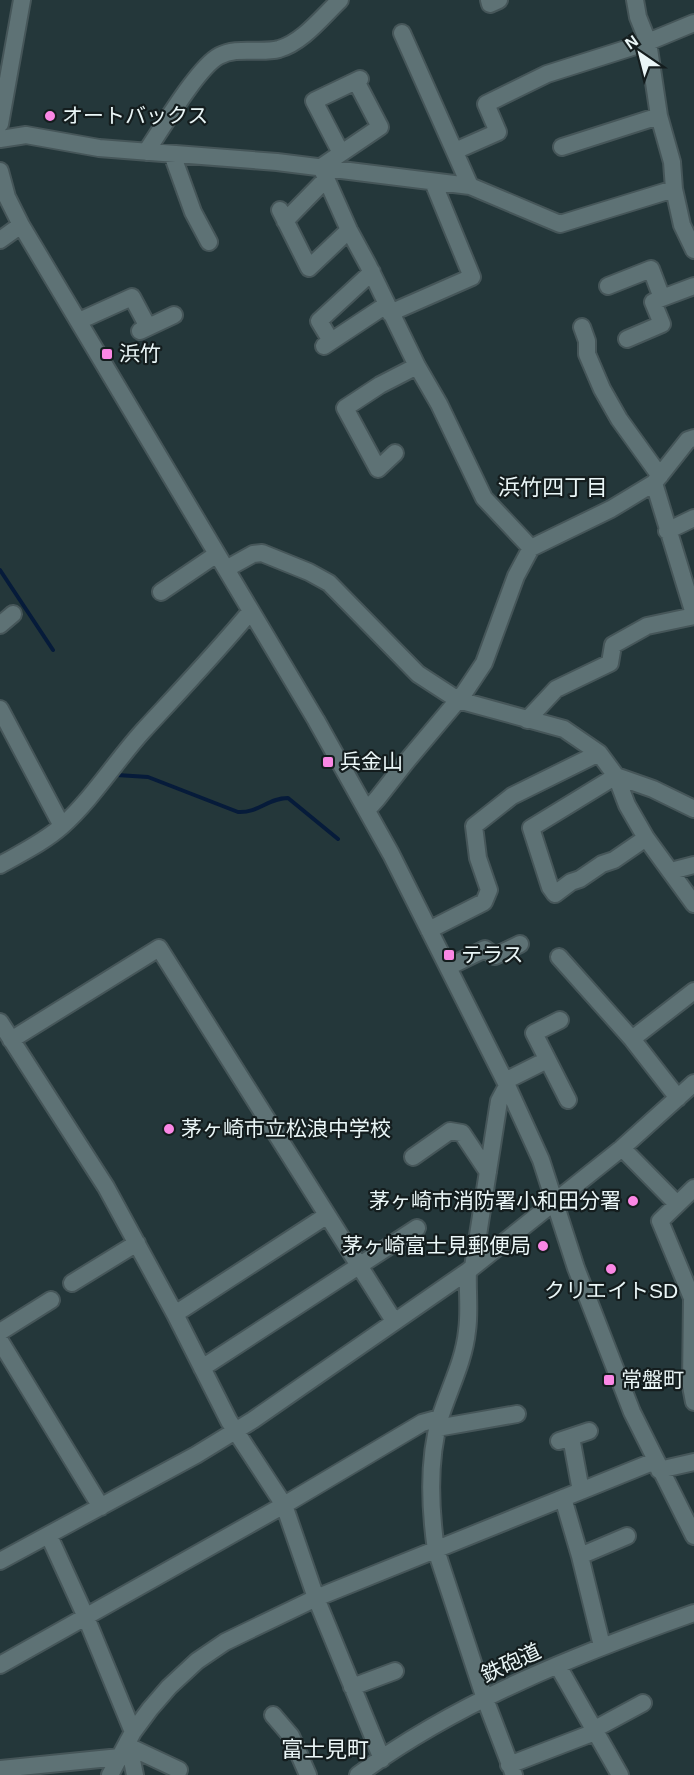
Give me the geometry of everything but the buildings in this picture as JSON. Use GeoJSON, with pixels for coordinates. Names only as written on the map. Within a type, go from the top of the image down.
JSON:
{"type":"FeatureCollection","features":[{"type":"Feature","properties":{"kind":"street"},"geometry":{"type":"LineString","coordinates":[[0,124],[22,0]]}},
{"type":"Feature","properties":{"kind":"street"},"geometry":{"type":"LineString","coordinates":[[146,152],[201,72],[218,56],[231,52],[278,49],[298,40],[340,0]]}},
{"type":"Feature","properties":{"kind":"street"},"geometry":{"type":"LineString","coordinates":[[489,0],[490,4],[499,0]]}},
{"type":"Feature","properties":{"kind":"street"},"geometry":{"type":"LineString","coordinates":[[635,0],[638,17],[648,42],[659,116],[672,162],[674,189],[682,225],[694,250]]}},
{"type":"Feature","properties":{"kind":"street"},"geometry":{"type":"LineString","coordinates":[[454,151],[498,132],[486,104],[547,74],[648,42],[694,22]]}},
{"type":"Feature","properties":{"kind":"street"},"geometry":{"type":"LineString","coordinates":[[402,33],[470,186]]}},
{"type":"Feature","properties":{"kind":"street"},"geometry":{"type":"LineString","coordinates":[[341,153],[314,101],[358,80],[380,127],[341,153],[282,216],[309,268],[349,230]]}},
{"type":"Feature","properties":{"kind":"street"},"geometry":{"type":"LineString","coordinates":[[568,148],[659,116]]}},
{"type":"Feature","properties":{"kind":"street"},"geometry":{"type":"LineString","coordinates":[[0,139],[26,135],[99,148],[172,154],[324,173],[470,186],[560,224],[674,189]]}},
{"type":"Feature","properties":{"kind":"street"},"geometry":{"type":"LineString","coordinates":[[172,154],[193,212],[209,242]]}},
{"type":"Feature","properties":{"kind":"street"},"geometry":{"type":"LineString","coordinates":[[0,171],[7,197],[21,225],[218,555],[391,854],[542,1160],[576,1268],[628,1403],[694,1536]]}},
{"type":"Feature","properties":{"kind":"street"},"geometry":{"type":"LineString","coordinates":[[324,173],[349,230],[417,366],[439,404],[484,498],[531,548]]}},
{"type":"Feature","properties":{"kind":"street"},"geometry":{"type":"LineString","coordinates":[[372,272],[319,321],[327,343],[388,309],[472,277],[433,182]]}},
{"type":"Feature","properties":{"kind":"street"},"geometry":{"type":"LineString","coordinates":[[0,240],[21,225]]}},
{"type":"Feature","properties":{"kind":"street"},"geometry":{"type":"LineString","coordinates":[[608,286],[651,269],[663,298]]}},
{"type":"Feature","properties":{"kind":"street"},"geometry":{"type":"LineString","coordinates":[[627,339],[662,324],[653,302],[694,286]]}},
{"type":"Feature","properties":{"kind":"street"},"geometry":{"type":"LineString","coordinates":[[79,321],[132,297],[143,330],[174,315]]}},
{"type":"Feature","properties":{"kind":"street"},"geometry":{"type":"LineString","coordinates":[[527,720],[556,690],[610,663],[613,645],[647,626],[694,615],[668,531],[657,480],[602,388],[586,354],[587,341],[582,327]]}},
{"type":"Feature","properties":{"kind":"street"},"geometry":{"type":"LineString","coordinates":[[395,453],[378,469],[345,408],[380,384],[417,366]]}},
{"type":"Feature","properties":{"kind":"street"},"geometry":{"type":"LineString","coordinates":[[367,810],[458,700],[484,663],[516,576],[531,548],[611,509],[657,480],[688,440],[694,438]]}},
{"type":"Feature","properties":{"kind":"street"},"geometry":{"type":"LineString","coordinates":[[668,531],[694,518]]}},
{"type":"Feature","properties":{"kind":"street"},"geometry":{"type":"LineString","coordinates":[[226,569],[253,554],[262,554],[299,568],[329,583],[418,674],[458,700],[564,729],[599,753],[616,776],[627,805],[646,838],[694,904]]}},
{"type":"Feature","properties":{"kind":"street"},"geometry":{"type":"LineString","coordinates":[[161,592],[218,555]]}},
{"type":"Feature","properties":{"kind":"street"},"geometry":{"type":"LineString","coordinates":[[0,865],[44,840],[62,826],[105,779],[141,733],[194,677],[250,612]]}},
{"type":"Feature","properties":{"kind":"street"},"geometry":{"type":"LineString","coordinates":[[0,709],[62,826]]}},
{"type":"Feature","properties":{"kind":"street"},"geometry":{"type":"LineString","coordinates":[[429,930],[484,902],[489,890],[478,858],[474,826],[512,796],[599,753]]}},
{"type":"Feature","properties":{"kind":"street"},"geometry":{"type":"LineString","coordinates":[[616,776],[653,789],[694,809]]}},
{"type":"Feature","properties":{"kind":"street"},"geometry":{"type":"LineString","coordinates":[[616,776],[531,828],[550,887],[555,894],[602,864],[614,860],[646,838]]}},
{"type":"Feature","properties":{"kind":"street"},"geometry":{"type":"LineString","coordinates":[[671,871],[694,865]]}},
{"type":"Feature","properties":{"kind":"street"},"geometry":{"type":"LineString","coordinates":[[448,967],[485,949],[495,956],[520,944]]}},
{"type":"Feature","properties":{"kind":"street"},"geometry":{"type":"LineString","coordinates":[[11,1040],[159,948],[394,1321]]}},
{"type":"Feature","properties":{"kind":"street"},"geometry":{"type":"LineString","coordinates":[[559,957],[633,1039],[678,1098]]}},
{"type":"Feature","properties":{"kind":"street"},"geometry":{"type":"LineString","coordinates":[[633,1039],[694,991]]}},
{"type":"Feature","properties":{"kind":"street"},"geometry":{"type":"LineString","coordinates":[[560,1020],[534,1033],[568,1100]]}},
{"type":"Feature","properties":{"kind":"street"},"geometry":{"type":"LineString","coordinates":[[0,1022],[105,1187],[176,1314],[236,1432],[284,1505],[316,1598],[382,1759]]}},
{"type":"Feature","properties":{"kind":"street"},"geometry":{"type":"LineString","coordinates":[[547,1060],[506,1084],[499,1101],[471,1269],[468,1330],[439,1423],[432,1473],[436,1550],[485,1699],[512,1770],[594,1731],[643,1703]]}},
{"type":"Feature","properties":{"kind":"street"},"geometry":{"type":"LineString","coordinates":[[0,1561],[236,1432],[471,1269],[622,1149],[694,1083]]}},
{"type":"Feature","properties":{"kind":"street"},"geometry":{"type":"LineString","coordinates":[[412,1156],[450,1131],[462,1133],[488,1172]]}},
{"type":"Feature","properties":{"kind":"street"},"geometry":{"type":"LineString","coordinates":[[622,1149],[677,1204]]}},
{"type":"Feature","properties":{"kind":"street"},"geometry":{"type":"LineString","coordinates":[[694,1188],[660,1221],[689,1281],[692,1298],[694,1402]]}},
{"type":"Feature","properties":{"kind":"street"},"geometry":{"type":"LineString","coordinates":[[176,1314],[326,1216]]}},
{"type":"Feature","properties":{"kind":"street"},"geometry":{"type":"LineString","coordinates":[[202,1368],[417,1228]]}},
{"type":"Feature","properties":{"kind":"street"},"geometry":{"type":"LineString","coordinates":[[72,1283],[137,1243]]}},
{"type":"Feature","properties":{"kind":"street"},"geometry":{"type":"LineString","coordinates":[[0,1332],[51,1300]]}},
{"type":"Feature","properties":{"kind":"street"},"geometry":{"type":"LineString","coordinates":[[0,1341],[7,1369],[101,1507]]}},
{"type":"Feature","properties":{"kind":"street"},"geometry":{"type":"LineString","coordinates":[[0,1665],[85,1615],[284,1505],[422,1424],[517,1414]]}},
{"type":"Feature","properties":{"kind":"street"},"geometry":{"type":"LineString","coordinates":[[581,1491],[565,1439],[589,1431]]}},
{"type":"Feature","properties":{"kind":"street"},"geometry":{"type":"LineString","coordinates":[[110,1775],[128,1744],[169,1687],[197,1661],[225,1642],[316,1598],[581,1491],[657,1465],[694,1462]]}},
{"type":"Feature","properties":{"kind":"street"},"geometry":{"type":"LineString","coordinates":[[563,1498],[602,1646]]}},
{"type":"Feature","properties":{"kind":"street"},"geometry":{"type":"LineString","coordinates":[[49,1536],[85,1615],[128,1744],[135,1775]]}},
{"type":"Feature","properties":{"kind":"street"},"geometry":{"type":"LineString","coordinates":[[580,1556],[627,1536]]}},
{"type":"Feature","properties":{"kind":"street","name":"鉄砲道"},"geometry":{"type":"LineString","coordinates":[[358,1775],[485,1699],[602,1646],[694,1613]]}},
{"type":"Feature","properties":{"kind":"street"},"geometry":{"type":"LineString","coordinates":[[558,1666],[620,1775]]}},
{"type":"Feature","properties":{"kind":"street"},"geometry":{"type":"LineString","coordinates":[[352,1687],[395,1671]]}},
{"type":"Feature","properties":{"kind":"street"},"geometry":{"type":"LineString","coordinates":[[273,1715],[291,1736],[308,1775]]}},
{"type":"Feature","properties":{"kind":"street"},"geometry":{"type":"LineString","coordinates":[[0,1769],[20,1771],[128,1744],[179,1770]]}},
{"type":"Feature","properties":{"kind":"waterway"},"geometry":{"type":"LineString","coordinates":[[0,570],[53,650]]}},
{"type":"Feature","properties":{"kind":"waterway"},"geometry":{"type":"LineString","coordinates":[[117,775],[148,777],[238,812],[245,812],[275,800],[288,798],[338,839]]}},
{"type":"Feature","properties":{"kind":"place","name":"オートバックス"},"geometry":{"type":"Point","coordinates":[50,116]}},
{"type":"Feature","properties":{"kind":"place","name":"浜竹"},"geometry":{"type":"Point","coordinates":[107,354]}},
{"type":"Feature","properties":{"kind":"place","name":"兵金山"},"geometry":{"type":"Point","coordinates":[328,762]}},
{"type":"Feature","properties":{"kind":"place","name":"テラス"},"geometry":{"type":"Point","coordinates":[449,955]}},
{"type":"Feature","properties":{"kind":"place","name":"茅ヶ崎市立松浪中学校"},"geometry":{"type":"Point","coordinates":[169,1129]}},
{"type":"Feature","properties":{"kind":"place","name":"茅ヶ崎市消防署小和田分署"},"geometry":{"type":"Point","coordinates":[633,1201]}},
{"type":"Feature","properties":{"kind":"place","name":"茅ヶ崎富士見郵便局"},"geometry":{"type":"Point","coordinates":[543,1246]}},
{"type":"Feature","properties":{"kind":"place","name":"クリエイトSD"},"geometry":{"type":"Point","coordinates":[611,1269]}},
{"type":"Feature","properties":{"kind":"place","name":"常盤町"},"geometry":{"type":"Point","coordinates":[609,1380]}},
{"type":"Feature","properties":{"kind":"district","name":"浜竹四丁目"},"geometry":{"type":"Point","coordinates":[553,487]}},
{"type":"Feature","properties":{"kind":"district","name":"富士見町"},"geometry":{"type":"Point","coordinates":[325,1749]}}]}
